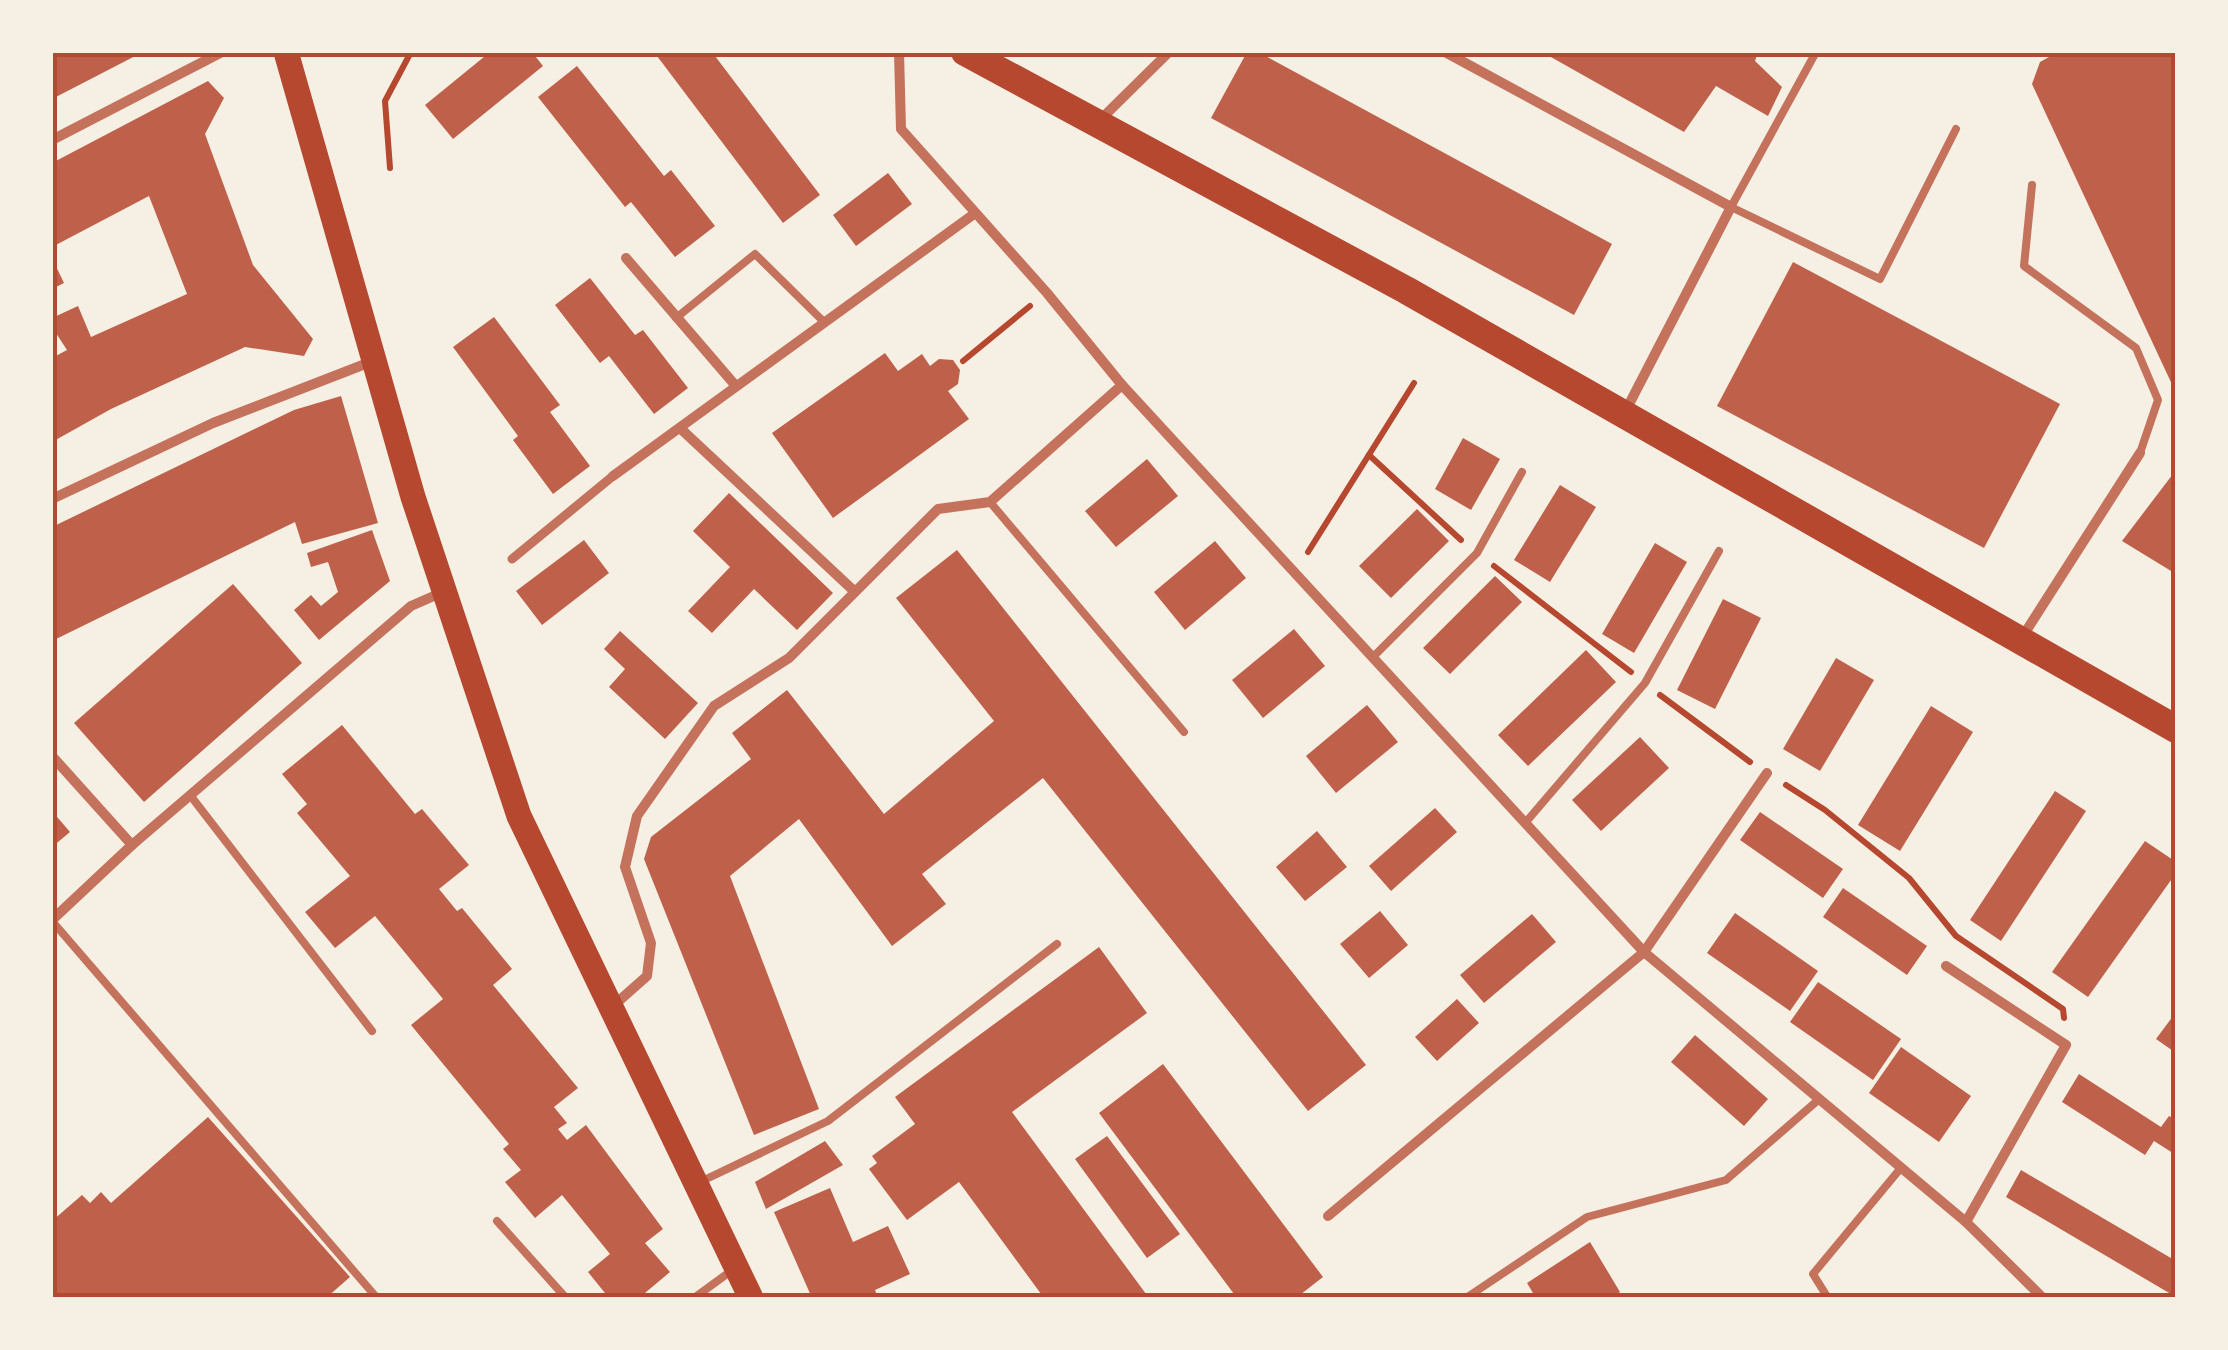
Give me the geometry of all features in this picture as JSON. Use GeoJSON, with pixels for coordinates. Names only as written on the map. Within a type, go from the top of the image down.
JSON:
{"type":"FeatureCollection","features":[{"type":"Feature","properties":{"kind":"highway"},"geometry":{"type":"LineString","coordinates":[[965,52],[1624,414],[2176,730]]}},
{"type":"Feature","properties":{"kind":"main road"},"geometry":{"type":"LineString","coordinates":[[286,52],[443,592],[518,816],[738,1265],[750,1298]]}},
{"type":"Feature","properties":{"kind":"street"},"geometry":{"type":"LineString","coordinates":[[52,140],[222,52]]}},
{"type":"Feature","properties":{"kind":"street"},"geometry":{"type":"LineString","coordinates":[[899,52],[901,129],[1047,292],[1122,386],[1296,570],[1644,952],[1817,1101],[1966,1222],[2043,1298]]}},
{"type":"Feature","properties":{"kind":"street"},"geometry":{"type":"LineString","coordinates":[[1098,122],[1169,52]]}},
{"type":"Feature","properties":{"kind":"street"},"geometry":{"type":"LineString","coordinates":[[1445,52],[1731,207],[1624,414]]}},
{"type":"Feature","properties":{"kind":"street"},"geometry":{"type":"LineString","coordinates":[[512,559],[613,476],[974,214]]}},
{"type":"Feature","properties":{"kind":"street"},"geometry":{"type":"LineString","coordinates":[[626,258],[735,385]]}},
{"type":"Feature","properties":{"kind":"street"},"geometry":{"type":"LineString","coordinates":[[52,500],[213,423],[376,360]]}},
{"type":"Feature","properties":{"kind":"street"},"geometry":{"type":"LineString","coordinates":[[613,1006],[647,976],[650,944],[624,867],[637,816],[714,706],[789,658],[938,509],[990,502],[1122,386]]}},
{"type":"Feature","properties":{"kind":"street"},"geometry":{"type":"LineString","coordinates":[[681,428],[854,591]]}},
{"type":"Feature","properties":{"kind":"street"},"geometry":{"type":"LineString","coordinates":[[2021,640],[2140,453]]}},
{"type":"Feature","properties":{"kind":"street"},"geometry":{"type":"LineString","coordinates":[[52,921],[132,846],[411,606],[443,592]]}},
{"type":"Feature","properties":{"kind":"street"},"geometry":{"type":"LineString","coordinates":[[52,756],[132,846]]}},
{"type":"Feature","properties":{"kind":"street"},"geometry":{"type":"LineString","coordinates":[[1328,1216],[1644,952],[1767,773]]}},
{"type":"Feature","properties":{"kind":"street"},"geometry":{"type":"LineString","coordinates":[[1946,966],[2066,1045],[1966,1222]]}},
{"type":"Feature","properties":{"kind":"lane"},"geometry":{"type":"LineString","coordinates":[[1816,52],[1731,207],[1880,278],[1956,129]]}},
{"type":"Feature","properties":{"kind":"lane"},"geometry":{"type":"LineString","coordinates":[[2032,184],[2024,266],[2136,348],[2158,400],[2140,453]]}},
{"type":"Feature","properties":{"kind":"lane"},"geometry":{"type":"LineString","coordinates":[[676,318],[755,254],[823,321]]}},
{"type":"Feature","properties":{"kind":"lane"},"geometry":{"type":"LineString","coordinates":[[1374,656],[1478,553],[1522,472]]}},
{"type":"Feature","properties":{"kind":"lane"},"geometry":{"type":"LineString","coordinates":[[990,502],[1184,732]]}},
{"type":"Feature","properties":{"kind":"lane"},"geometry":{"type":"LineString","coordinates":[[1526,822],[1646,684],[1719,551]]}},
{"type":"Feature","properties":{"kind":"lane"},"geometry":{"type":"LineString","coordinates":[[190,796],[372,1031]]}},
{"type":"Feature","properties":{"kind":"lane"},"geometry":{"type":"LineString","coordinates":[[52,921],[377,1298]]}},
{"type":"Feature","properties":{"kind":"lane"},"geometry":{"type":"LineString","coordinates":[[698,1183],[828,1121],[1057,944]]}},
{"type":"Feature","properties":{"kind":"lane"},"geometry":{"type":"LineString","coordinates":[[1466,1298],[1587,1216],[1726,1180],[1817,1101]]}},
{"type":"Feature","properties":{"kind":"lane"},"geometry":{"type":"LineString","coordinates":[[1828,1298],[1813,1274],[1900,1169]]}},
{"type":"Feature","properties":{"kind":"lane"},"geometry":{"type":"LineString","coordinates":[[497,1220],[566,1298]]}},
{"type":"Feature","properties":{"kind":"lane"},"geometry":{"type":"LineString","coordinates":[[694,1298],[738,1265]]}},
{"type":"Feature","properties":{"kind":"path"},"geometry":{"type":"LineString","coordinates":[[390,168],[385,101],[409,54]]}},
{"type":"Feature","properties":{"kind":"path"},"geometry":{"type":"LineString","coordinates":[[963,361],[1047,292]]}},
{"type":"Feature","properties":{"kind":"path"},"geometry":{"type":"LineString","coordinates":[[1296,570],[1414,382]]}},
{"type":"Feature","properties":{"kind":"path"},"geometry":{"type":"LineString","coordinates":[[1369,454],[1478,553],[1704,731],[1825,810],[1908,878],[1956,936],[2063,1009],[2066,1045]]}},
{"type":"Feature","properties":{"kind":"building"},"geometry":{"type":"Polygon","coordinates":[[[52,52],[143,52],[52,99],[52,52]]]}},
{"type":"Feature","properties":{"kind":"building"},"geometry":{"type":"Polygon","coordinates":[[[490,52],[532,52],[543,66],[453,139],[425,105],[490,52]]]}},
{"type":"Feature","properties":{"kind":"building"},"geometry":{"type":"Polygon","coordinates":[[[662,52],[712,52],[820,195],[783,223],[657,56],[662,52]]]}},
{"type":"Feature","properties":{"kind":"building"},"geometry":{"type":"Polygon","coordinates":[[[1247,52],[1258,52],[1612,244],[1574,315],[1211,118],[1247,52]]]}},
{"type":"Feature","properties":{"kind":"building"},"geometry":{"type":"Polygon","coordinates":[[[1542,52],[1758,52],[1755,61],[1782,87],[1768,116],[1716,86],[1684,132],[1542,52]]]}},
{"type":"Feature","properties":{"kind":"building"},"geometry":{"type":"Polygon","coordinates":[[[2058,52],[2176,52],[2176,393],[2032,84],[2040,62],[2058,52]]]}},
{"type":"Feature","properties":{"kind":"building"},"geometry":{"type":"Polygon","coordinates":[[[577,66],[664,176],[671,170],[715,226],[675,257],[631,202],[625,207],[538,97],[577,66]]]}},
{"type":"Feature","properties":{"kind":"building"},"geometry":{"type":"Polygon","coordinates":[[[208,81],[224,98],[205,134],[253,265],[313,339],[304,356],[245,347],[111,409],[52,442],[52,358],[67,350],[52,327],[52,318],[78,306],[91,337],[187,294],[149,196],[52,247],[52,163],[208,81]]]}},
{"type":"Feature","properties":{"kind":"building"},"geometry":{"type":"Polygon","coordinates":[[[888,173],[912,204],[856,246],[833,215],[888,173]]]}},
{"type":"Feature","properties":{"kind":"building"},"geometry":{"type":"Polygon","coordinates":[[[52,258],[64,283],[52,289],[52,258]]]}},
{"type":"Feature","properties":{"kind":"building"},"geometry":{"type":"Polygon","coordinates":[[[1793,262],[2060,404],[1984,548],[1717,406],[1793,262]]]}},
{"type":"Feature","properties":{"kind":"building"},"geometry":{"type":"Polygon","coordinates":[[[590,278],[635,335],[643,330],[688,388],[654,414],[609,356],[600,363],[555,305],[590,278]]]}},
{"type":"Feature","properties":{"kind":"building"},"geometry":{"type":"Polygon","coordinates":[[[494,317],[560,405],[550,412],[590,466],[553,494],[513,440],[518,436],[453,347],[494,317]]]}},
{"type":"Feature","properties":{"kind":"building"},"geometry":{"type":"Polygon","coordinates":[[[885,353],[898,371],[922,354],[930,366],[939,359],[953,360],[960,370],[958,384],[948,391],[969,419],[833,518],[772,433],[885,353]]]}},
{"type":"Feature","properties":{"kind":"building"},"geometry":{"type":"Polygon","coordinates":[[[341,396],[378,523],[302,544],[295,522],[52,641],[52,527],[294,410],[341,396]]]}},
{"type":"Feature","properties":{"kind":"building"},"geometry":{"type":"Polygon","coordinates":[[[1463,438],[1500,459],[1471,510],[1435,489],[1463,438]]]}},
{"type":"Feature","properties":{"kind":"building"},"geometry":{"type":"Polygon","coordinates":[[[1147,459],[1178,496],[1116,547],[1085,511],[1147,459]]]}},
{"type":"Feature","properties":{"kind":"building"},"geometry":{"type":"Polygon","coordinates":[[[2176,470],[2176,574],[2122,541],[2176,470]]]}},
{"type":"Feature","properties":{"kind":"building"},"geometry":{"type":"Polygon","coordinates":[[[1560,485],[1596,507],[1550,582],[1514,560],[1560,485]]]}},
{"type":"Feature","properties":{"kind":"building"},"geometry":{"type":"Polygon","coordinates":[[[729,493],[833,593],[797,630],[754,589],[712,633],[688,611],[730,567],[693,531],[729,493]]]}},
{"type":"Feature","properties":{"kind":"building"},"geometry":{"type":"Polygon","coordinates":[[[1417,509],[1449,541],[1391,598],[1359,566],[1417,509]]]}},
{"type":"Feature","properties":{"kind":"building"},"geometry":{"type":"Polygon","coordinates":[[[372,530],[390,581],[319,640],[294,610],[311,595],[321,606],[338,592],[328,562],[311,567],[307,553],[372,530]]]}},
{"type":"Feature","properties":{"kind":"building"},"geometry":{"type":"Polygon","coordinates":[[[584,540],[609,573],[542,625],[516,591],[584,540]]]}},
{"type":"Feature","properties":{"kind":"building"},"geometry":{"type":"Polygon","coordinates":[[[1215,541],[1246,578],[1185,630],[1154,592],[1215,541]]]}},
{"type":"Feature","properties":{"kind":"building"},"geometry":{"type":"Polygon","coordinates":[[[1655,543],[1687,562],[1634,653],[1602,634],[1655,543]]]}},
{"type":"Feature","properties":{"kind":"building"},"geometry":{"type":"Polygon","coordinates":[[[957,550],[1366,1065],[1308,1111],[1043,778],[922,874],[946,904],[892,946],[799,819],[730,876],[819,1109],[754,1135],[644,859],[651,837],[751,759],[732,733],[787,690],[884,814],[994,721],[896,598],[957,550]]]}},
{"type":"Feature","properties":{"kind":"building"},"geometry":{"type":"Polygon","coordinates":[[[1495,576],[1522,602],[1450,674],[1423,648],[1495,576]]]}},
{"type":"Feature","properties":{"kind":"building"},"geometry":{"type":"Polygon","coordinates":[[[233,584],[302,663],[144,802],[74,723],[233,584]]]}},
{"type":"Feature","properties":{"kind":"building"},"geometry":{"type":"Polygon","coordinates":[[[1723,599],[1761,618],[1715,709],[1677,690],[1723,599]]]}},
{"type":"Feature","properties":{"kind":"building"},"geometry":{"type":"Polygon","coordinates":[[[1294,629],[1325,666],[1263,718],[1232,680],[1294,629]]]}},
{"type":"Feature","properties":{"kind":"building"},"geometry":{"type":"Polygon","coordinates":[[[620,631],[698,703],[665,739],[609,687],[625,669],[604,649],[620,631]]]}},
{"type":"Feature","properties":{"kind":"building"},"geometry":{"type":"Polygon","coordinates":[[[1586,650],[1616,682],[1528,766],[1498,735],[1586,650]]]}},
{"type":"Feature","properties":{"kind":"building"},"geometry":{"type":"Polygon","coordinates":[[[1836,658],[1874,680],[1820,771],[1783,749],[1836,658]]]}},
{"type":"Feature","properties":{"kind":"building"},"geometry":{"type":"Polygon","coordinates":[[[1367,705],[1398,742],[1336,793],[1306,756],[1367,705]]]}},
{"type":"Feature","properties":{"kind":"building"},"geometry":{"type":"Polygon","coordinates":[[[1931,706],[1973,732],[1900,851],[1858,825],[1931,706]]]}},
{"type":"Feature","properties":{"kind":"building"},"geometry":{"type":"Polygon","coordinates":[[[342,725],[415,814],[422,809],[469,865],[439,889],[457,911],[462,908],[512,969],[493,985],[578,1088],[554,1107],[567,1123],[558,1129],[567,1140],[586,1125],[663,1229],[645,1243],[670,1272],[639,1298],[609,1298],[588,1272],[610,1254],[562,1195],[535,1218],[505,1182],[521,1170],[503,1149],[509,1144],[411,1025],[443,999],[375,916],[335,948],[305,912],[350,876],[297,813],[307,804],[282,774],[342,725]]]}},
{"type":"Feature","properties":{"kind":"building"},"geometry":{"type":"Polygon","coordinates":[[[1640,737],[1669,768],[1601,831],[1572,800],[1640,737]]]}},
{"type":"Feature","properties":{"kind":"building"},"geometry":{"type":"Polygon","coordinates":[[[2055,791],[2086,811],[2001,941],[1970,920],[2055,791]]]}},
{"type":"Feature","properties":{"kind":"building"},"geometry":{"type":"Polygon","coordinates":[[[1435,808],[1457,832],[1391,891],[1369,866],[1435,808]]]}},
{"type":"Feature","properties":{"kind":"building"},"geometry":{"type":"Polygon","coordinates":[[[52,811],[70,832],[52,847],[52,811]]]}},
{"type":"Feature","properties":{"kind":"building"},"geometry":{"type":"Polygon","coordinates":[[[1760,812],[1843,869],[1823,898],[1740,840],[1760,812]]]}},
{"type":"Feature","properties":{"kind":"building"},"geometry":{"type":"Polygon","coordinates":[[[1317,831],[1347,867],[1305,901],[1276,867],[1317,831]]]}},
{"type":"Feature","properties":{"kind":"building"},"geometry":{"type":"Polygon","coordinates":[[[2145,841],[2176,862],[2176,873],[2088,997],[2052,972],[2145,841]]]}},
{"type":"Feature","properties":{"kind":"building"},"geometry":{"type":"Polygon","coordinates":[[[1843,888],[1927,946],[1907,975],[1823,917],[1843,888]]]}},
{"type":"Feature","properties":{"kind":"building"},"geometry":{"type":"Polygon","coordinates":[[[1380,911],[1408,945],[1369,978],[1340,944],[1380,911]]]}},
{"type":"Feature","properties":{"kind":"building"},"geometry":{"type":"Polygon","coordinates":[[[1735,913],[1818,971],[1790,1011],[1707,953],[1735,913]]]}},
{"type":"Feature","properties":{"kind":"building"},"geometry":{"type":"Polygon","coordinates":[[[1532,914],[1556,942],[1484,1003],[1460,975],[1532,914]]]}},
{"type":"Feature","properties":{"kind":"building"},"geometry":{"type":"Polygon","coordinates":[[[1099,947],[1147,1013],[1012,1112],[1149,1298],[1044,1298],[959,1182],[907,1220],[869,1169],[877,1163],[872,1156],[915,1124],[895,1097],[1099,947]]]}},
{"type":"Feature","properties":{"kind":"building"},"geometry":{"type":"Polygon","coordinates":[[[1818,982],[1901,1039],[1873,1080],[1790,1022],[1818,982]]]}},
{"type":"Feature","properties":{"kind":"building"},"geometry":{"type":"Polygon","coordinates":[[[1457,999],[1479,1023],[1437,1061],[1415,1037],[1457,999]]]}},
{"type":"Feature","properties":{"kind":"building"},"geometry":{"type":"Polygon","coordinates":[[[2176,1012],[2176,1053],[2156,1039],[2176,1012]]]}},
{"type":"Feature","properties":{"kind":"building"},"geometry":{"type":"Polygon","coordinates":[[[1695,1035],[1768,1099],[1744,1126],[1671,1062],[1695,1035]]]}},
{"type":"Feature","properties":{"kind":"building"},"geometry":{"type":"Polygon","coordinates":[[[1901,1047],[1971,1096],[1939,1142],[1869,1093],[1901,1047]]]}},
{"type":"Feature","properties":{"kind":"building"},"geometry":{"type":"Polygon","coordinates":[[[1163,1064],[1323,1277],[1296,1298],[1237,1298],[1099,1113],[1163,1064]]]}},
{"type":"Feature","properties":{"kind":"building"},"geometry":{"type":"Polygon","coordinates":[[[2079,1074],[2161,1127],[2169,1116],[2176,1120],[2176,1155],[2154,1141],[2145,1155],[2062,1102],[2079,1074]]]}},
{"type":"Feature","properties":{"kind":"building"},"geometry":{"type":"Polygon","coordinates":[[[208,1117],[350,1277],[326,1298],[52,1298],[52,1221],[82,1195],[90,1203],[101,1192],[111,1203],[208,1117]]]}},
{"type":"Feature","properties":{"kind":"building"},"geometry":{"type":"Polygon","coordinates":[[[1107,1136],[1180,1234],[1147,1258],[1075,1159],[1107,1136]]]}},
{"type":"Feature","properties":{"kind":"building"},"geometry":{"type":"Polygon","coordinates":[[[825,1141],[843,1165],[766,1209],[755,1182],[825,1141]]]}},
{"type":"Feature","properties":{"kind":"building"},"geometry":{"type":"Polygon","coordinates":[[[2021,1170],[2176,1261],[2176,1297],[2006,1197],[2021,1170]]]}},
{"type":"Feature","properties":{"kind":"building"},"geometry":{"type":"Polygon","coordinates":[[[830,1188],[853,1242],[888,1226],[910,1274],[875,1290],[878,1298],[812,1298],[774,1212],[830,1188]]]}},
{"type":"Feature","properties":{"kind":"building"},"geometry":{"type":"Polygon","coordinates":[[[1590,1242],[1620,1292],[1611,1298],[1536,1298],[1527,1283],[1590,1242]]]}}]}
